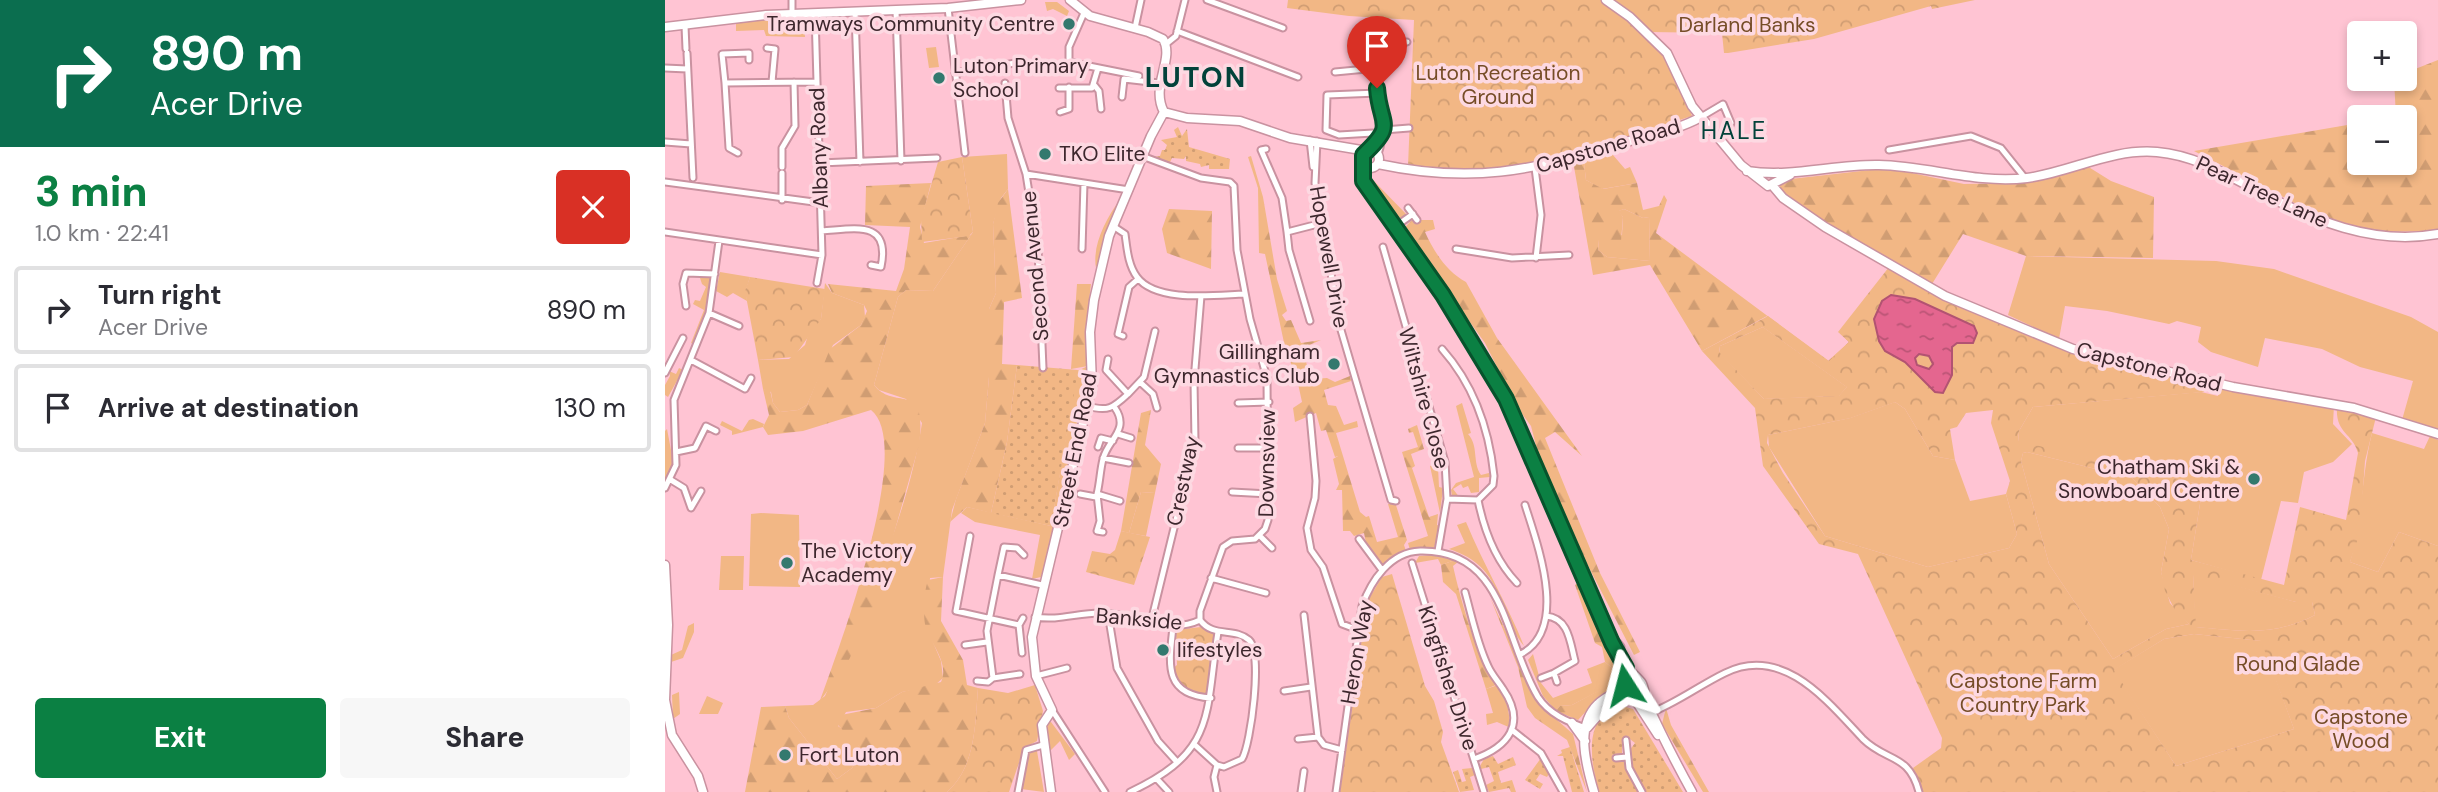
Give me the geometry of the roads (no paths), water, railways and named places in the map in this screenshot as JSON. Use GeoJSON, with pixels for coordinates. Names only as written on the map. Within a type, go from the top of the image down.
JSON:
{"type":"FeatureCollection","features":[{"type":"Feature","properties":{"kind":"street"},"geometry":{"type":"LineString","coordinates":[[792,0],[792,14]]}},
{"type":"Feature","properties":{"kind":"street"},"geometry":{"type":"LineString","coordinates":[[915,10],[916,0]]}},
{"type":"Feature","properties":{"kind":"street"},"geometry":{"type":"LineString","coordinates":[[665,27],[792,14],[915,10],[1021,0]]}},
{"type":"Feature","properties":{"kind":"street"},"geometry":{"type":"LineString","coordinates":[[1070,0],[1084,13],[1159,36],[1166,44]]}},
{"type":"Feature","properties":{"kind":"street"},"geometry":{"type":"LineString","coordinates":[[1135,27],[1142,0]]}},
{"type":"Feature","properties":{"kind":"street"},"geometry":{"type":"LineString","coordinates":[[1164,112],[1159,98],[1159,83],[1166,44],[1177,31],[1185,0]]}},
{"type":"Feature","properties":{"kind":"street"},"geometry":{"type":"LineString","coordinates":[[1207,0],[1283,28]]}},
{"type":"Feature","properties":{"kind":"street"},"geometry":{"type":"LineString","coordinates":[[1606,0],[1630,17],[1667,53],[1686,97],[1701,117],[1723,104],[1731,123],[1728,130]]}},
{"type":"Feature","properties":{"kind":"street"},"geometry":{"type":"LineString","coordinates":[[947,8],[965,153]]}},
{"type":"Feature","properties":{"kind":"street"},"geometry":{"type":"LineString","coordinates":[[896,10],[901,161]]}},
{"type":"Feature","properties":{"kind":"street"},"geometry":{"type":"LineString","coordinates":[[855,12],[860,162]]}},
{"type":"Feature","properties":{"kind":"street","name":"Albany Road"},"geometry":{"type":"LineString","coordinates":[[815,13],[822,232],[822,255],[817,283]]}},
{"type":"Feature","properties":{"kind":"street"},"geometry":{"type":"LineString","coordinates":[[1084,13],[1068,48],[1067,63],[1139,76]]}},
{"type":"Feature","properties":{"kind":"street"},"geometry":{"type":"LineString","coordinates":[[685,26],[693,178]]}},
{"type":"Feature","properties":{"kind":"street"},"geometry":{"type":"LineString","coordinates":[[1177,31],[1298,77]]}},
{"type":"Feature","properties":{"kind":"street"},"geometry":{"type":"LineString","coordinates":[[1335,72],[1377,68],[1386,58],[1389,43],[1407,42]]}},
{"type":"Feature","properties":{"kind":"street"},"geometry":{"type":"LineString","coordinates":[[768,48],[775,49],[772,82]]}},
{"type":"Feature","properties":{"kind":"street"},"geometry":{"type":"LineString","coordinates":[[738,153],[729,148],[722,54],[749,53],[749,60]]}},
{"type":"Feature","properties":{"kind":"street"},"geometry":{"type":"LineString","coordinates":[[955,74],[1021,62]]}},
{"type":"Feature","properties":{"kind":"street","name":"Second Avenue"},"geometry":{"type":"LineString","coordinates":[[1003,65],[1008,118],[1026,174],[1038,249],[1043,368]]}},
{"type":"Feature","properties":{"kind":"street"},"geometry":{"type":"LineString","coordinates":[[665,68],[687,69]]}},
{"type":"Feature","properties":{"kind":"street"},"geometry":{"type":"LineString","coordinates":[[1098,68],[1095,86],[1099,91],[1101,109]]}},
{"type":"Feature","properties":{"kind":"street"},"geometry":{"type":"LineString","coordinates":[[1369,188],[1367,180],[1384,130],[1384,111],[1378,93],[1377,68]]}},
{"type":"Feature","properties":{"kind":"street"},"geometry":{"type":"LineString","coordinates":[[1122,97],[1124,79],[1159,83]]}},
{"type":"Feature","properties":{"kind":"street"},"geometry":{"type":"LineString","coordinates":[[782,200],[782,148],[795,125],[794,82]]}},
{"type":"Feature","properties":{"kind":"street"},"geometry":{"type":"LineString","coordinates":[[725,83],[816,82]]}},
{"type":"Feature","properties":{"kind":"street"},"geometry":{"type":"LineString","coordinates":[[1059,88],[1095,86]]}},
{"type":"Feature","properties":{"kind":"street"},"geometry":{"type":"LineString","coordinates":[[1060,112],[1069,109],[1069,87]]}},
{"type":"Feature","properties":{"kind":"street"},"geometry":{"type":"LineString","coordinates":[[1373,133],[1339,135],[1326,130],[1327,95],[1378,93]]}},
{"type":"Feature","properties":{"kind":"street","name":"Capstone Road"},"geometry":{"type":"LineString","coordinates":[[1164,112],[1185,118],[1240,121],[1290,138],[1342,146],[1400,169],[1477,174],[1535,168],[1667,130],[1701,117],[1747,171],[1765,176]]}},
{"type":"Feature","properties":{"kind":"street","name":"Street End Road"},"geometry":{"type":"LineString","coordinates":[[1052,710],[1036,676],[1032,649],[1035,617],[1042,585],[1061,527],[1093,374],[1091,317],[1112,226],[1164,112]]}},
{"type":"Feature","properties":{"kind":"street"},"geometry":{"type":"LineString","coordinates":[[1384,130],[1409,128]]}},
{"type":"Feature","properties":{"kind":"street"},"geometry":{"type":"LineString","coordinates":[[1889,150],[1971,136],[2001,148],[2025,178]]}},
{"type":"Feature","properties":{"kind":"street","name":"Hopewell Drive"},"geometry":{"type":"LineString","coordinates":[[1314,141],[1322,223],[1347,353],[1391,500],[1396,501]]}},
{"type":"Feature","properties":{"kind":"street"},"geometry":{"type":"LineString","coordinates":[[665,142],[691,144]]}},
{"type":"Feature","properties":{"kind":"street","name":"Capstone Road"},"geometry":{"type":"LineString","coordinates":[[1342,146],[1363,162]]}},
{"type":"Feature","properties":{"kind":"street"},"geometry":{"type":"LineString","coordinates":[[1266,149],[1261,150],[1282,198],[1289,250],[1310,317]]}},
{"type":"Feature","properties":{"kind":"street","name":"Pear Tree Lane"},"geometry":{"type":"LineString","coordinates":[[1765,176],[1877,165],[1977,179],[2025,178],[2054,173],[2120,154],[2157,152],[2199,162],[2281,203],[2342,228],[2401,237],[2438,234]]}},
{"type":"Feature","properties":{"kind":"street","name":"Downsview"},"geometry":{"type":"LineString","coordinates":[[1142,156],[1201,178],[1234,185],[1237,250],[1244,294],[1261,351],[1269,402],[1268,520],[1260,536],[1249,541],[1232,541],[1223,547],[1211,578],[1200,620]]}},
{"type":"Feature","properties":{"kind":"street"},"geometry":{"type":"LineString","coordinates":[[1363,162],[1374,157]]}},
{"type":"Feature","properties":{"kind":"street"},"geometry":{"type":"LineString","coordinates":[[1363,162],[1374,157]]}},
{"type":"Feature","properties":{"kind":"street"},"geometry":{"type":"LineString","coordinates":[[820,163],[937,158]]}},
{"type":"Feature","properties":{"kind":"street"},"geometry":{"type":"LineString","coordinates":[[1363,162],[1363,181],[1482,355],[1506,399],[1611,636],[1620,647],[1619,652],[1626,668],[1632,697],[1648,711]]}},
{"type":"Feature","properties":{"kind":"street"},"geometry":{"type":"LineString","coordinates":[[1535,168],[1541,215],[1536,258]]}},
{"type":"Feature","properties":{"kind":"street","name":"Pear Tree Lane"},"geometry":{"type":"LineString","coordinates":[[1773,183],[1797,173]]}},
{"type":"Feature","properties":{"kind":"street"},"geometry":{"type":"LineString","coordinates":[[1026,174],[1129,190]]}},
{"type":"Feature","properties":{"kind":"street"},"geometry":{"type":"LineString","coordinates":[[1765,176],[1766,186],[1773,183]]}},
{"type":"Feature","properties":{"kind":"street"},"geometry":{"type":"LineString","coordinates":[[665,182],[782,200],[821,203]]}},
{"type":"Feature","properties":{"kind":"street"},"geometry":{"type":"LineString","coordinates":[[1082,249],[1084,183]]}},
{"type":"Feature","properties":{"kind":"street","name":"Capstone Road"},"geometry":{"type":"LineString","coordinates":[[1773,183],[1783,198],[1825,227],[1945,296],[2073,349],[2233,387],[2354,408],[2438,434]]}},
{"type":"Feature","properties":{"kind":"street"},"geometry":{"type":"LineString","coordinates":[[1408,208],[1417,220]]}},
{"type":"Feature","properties":{"kind":"street"},"geometry":{"type":"LineString","coordinates":[[1396,226],[1413,214]]}},
{"type":"Feature","properties":{"kind":"street"},"geometry":{"type":"LineString","coordinates":[[1287,232],[1322,223]]}},
{"type":"Feature","properties":{"kind":"street"},"geometry":{"type":"LineString","coordinates":[[1112,226],[1125,234],[1130,261],[1138,279],[1161,290],[1201,296],[1244,294]]}},
{"type":"Feature","properties":{"kind":"street"},"geometry":{"type":"LineString","coordinates":[[822,232],[856,229],[875,233],[881,240],[884,253],[881,267],[871,265]]}},
{"type":"Feature","properties":{"kind":"street"},"geometry":{"type":"LineString","coordinates":[[665,232],[822,255]]}},
{"type":"Feature","properties":{"kind":"street"},"geometry":{"type":"LineString","coordinates":[[665,488],[676,466],[674,401],[709,313],[719,241]]}},
{"type":"Feature","properties":{"kind":"street","name":"Wiltshire Close"},"geometry":{"type":"LineString","coordinates":[[1383,247],[1445,462],[1447,499],[1438,551]]}},
{"type":"Feature","properties":{"kind":"street"},"geometry":{"type":"LineString","coordinates":[[1456,249],[1512,258],[1569,255]]}},
{"type":"Feature","properties":{"kind":"street"},"geometry":{"type":"LineString","coordinates":[[686,306],[683,284],[686,273],[715,274]]}},
{"type":"Feature","properties":{"kind":"street"},"geometry":{"type":"LineString","coordinates":[[1123,336],[1118,334],[1129,287],[1138,279]]}},
{"type":"Feature","properties":{"kind":"street","name":"Crestway"},"geometry":{"type":"LineString","coordinates":[[1151,622],[1195,442],[1194,381],[1201,296]]}},
{"type":"Feature","properties":{"kind":"street"},"geometry":{"type":"LineString","coordinates":[[709,313],[739,326]]}},
{"type":"Feature","properties":{"kind":"street"},"geometry":{"type":"LineString","coordinates":[[1087,406],[1104,410],[1115,408],[1141,383],[1156,331]]}},
{"type":"Feature","properties":{"kind":"street"},"geometry":{"type":"LineString","coordinates":[[665,373],[683,338]]}},
{"type":"Feature","properties":{"kind":"street"},"geometry":{"type":"LineString","coordinates":[[1442,349],[1465,377],[1488,442],[1493,485],[1478,500],[1447,499]]}},
{"type":"Feature","properties":{"kind":"street"},"geometry":{"type":"LineString","coordinates":[[1237,358],[1261,351]]}},
{"type":"Feature","properties":{"kind":"street"},"geometry":{"type":"LineString","coordinates":[[1108,359],[1106,370],[1128,394]]}},
{"type":"Feature","properties":{"kind":"street"},"geometry":{"type":"LineString","coordinates":[[691,360],[745,389],[751,378]]}},
{"type":"Feature","properties":{"kind":"street"},"geometry":{"type":"LineString","coordinates":[[1141,383],[1153,394],[1157,408]]}},
{"type":"Feature","properties":{"kind":"street"},"geometry":{"type":"LineString","coordinates":[[665,396],[674,401]]}},
{"type":"Feature","properties":{"kind":"street"},"geometry":{"type":"LineString","coordinates":[[1238,403],[1269,402]]}},
{"type":"Feature","properties":{"kind":"street"},"geometry":{"type":"LineString","coordinates":[[1103,532],[1097,531],[1100,521],[1097,496],[1103,457],[1118,434],[1121,418],[1115,408]]}},
{"type":"Feature","properties":{"kind":"street"},"geometry":{"type":"LineString","coordinates":[[1310,416],[1316,481],[1315,498],[1307,528],[1311,550],[1323,567],[1342,624],[1358,629]]}},
{"type":"Feature","properties":{"kind":"street"},"geometry":{"type":"LineString","coordinates":[[675,452],[695,448],[706,426],[716,431]]}},
{"type":"Feature","properties":{"kind":"street"},"geometry":{"type":"LineString","coordinates":[[1118,434],[1131,438]]}},
{"type":"Feature","properties":{"kind":"street"},"geometry":{"type":"LineString","coordinates":[[1098,447],[1101,438],[1113,441]]}},
{"type":"Feature","properties":{"kind":"street"},"geometry":{"type":"LineString","coordinates":[[1238,448],[1269,448]]}},
{"type":"Feature","properties":{"kind":"street"},"geometry":{"type":"LineString","coordinates":[[1103,457],[1129,463]]}},
{"type":"Feature","properties":{"kind":"street"},"geometry":{"type":"LineString","coordinates":[[671,480],[683,487],[691,508],[701,491]]}},
{"type":"Feature","properties":{"kind":"street"},"geometry":{"type":"LineString","coordinates":[[1232,492],[1269,494]]}},
{"type":"Feature","properties":{"kind":"street"},"geometry":{"type":"LineString","coordinates":[[1080,494],[1120,501]]}},
{"type":"Feature","properties":{"kind":"street"},"geometry":{"type":"LineString","coordinates":[[1478,500],[1495,552],[1504,570],[1517,583]]}},
{"type":"Feature","properties":{"kind":"street"},"geometry":{"type":"LineString","coordinates":[[1521,654],[1539,641],[1546,617],[1546,587],[1525,505]]}},
{"type":"Feature","properties":{"kind":"street"},"geometry":{"type":"LineString","coordinates":[[970,536],[972,545],[955,608],[959,612],[1019,625]]}},
{"type":"Feature","properties":{"kind":"street"},"geometry":{"type":"LineString","coordinates":[[1260,536],[1272,548]]}},
{"type":"Feature","properties":{"kind":"street"},"geometry":{"type":"LineString","coordinates":[[1359,539],[1382,570]]}},
{"type":"Feature","properties":{"kind":"street"},"geometry":{"type":"LineString","coordinates":[[993,678],[987,642],[988,619],[1004,547],[1017,548],[1024,555]]}},
{"type":"Feature","properties":{"kind":"street","name":"Heron Way"},"geometry":{"type":"LineString","coordinates":[[1336,792],[1358,629],[1369,586],[1382,570],[1403,556],[1417,551],[1438,551],[1463,559],[1484,576],[1521,654],[1533,687],[1545,707],[1572,723],[1587,728]]}},
{"type":"Feature","properties":{"kind":"street","name":"Kingfisher Drive"},"geometry":{"type":"LineString","coordinates":[[1412,563],[1484,792]]}},
{"type":"Feature","properties":{"kind":"street"},"geometry":{"type":"LineString","coordinates":[[665,565],[669,625],[665,700],[668,736],[698,776],[703,792]]}},
{"type":"Feature","properties":{"kind":"street"},"geometry":{"type":"LineString","coordinates":[[998,575],[1042,585]]}},
{"type":"Feature","properties":{"kind":"street"},"geometry":{"type":"LineString","coordinates":[[1211,578],[1266,593]]}},
{"type":"Feature","properties":{"kind":"street"},"geometry":{"type":"LineString","coordinates":[[1465,592],[1487,665],[1508,698],[1512,730],[1501,747],[1474,759]]}},
{"type":"Feature","properties":{"kind":"street"},"geometry":{"type":"LineString","coordinates":[[1108,613],[1117,668],[1158,741],[1177,762]]}},
{"type":"Feature","properties":{"kind":"street","name":"Bankside"},"geometry":{"type":"LineString","coordinates":[[1035,617],[1062,618],[1108,613],[1181,627],[1200,620]]}},
{"type":"Feature","properties":{"kind":"street"},"geometry":{"type":"LineString","coordinates":[[1304,615],[1318,737],[1324,745],[1342,750]]}},
{"type":"Feature","properties":{"kind":"street"},"geometry":{"type":"LineString","coordinates":[[1541,678],[1575,661],[1564,624],[1559,618],[1546,617]]}},
{"type":"Feature","properties":{"kind":"street"},"geometry":{"type":"LineString","coordinates":[[1022,653],[1019,625],[1023,618]]}},
{"type":"Feature","properties":{"kind":"street"},"geometry":{"type":"LineString","coordinates":[[1195,745],[1216,765],[1234,765],[1245,754],[1256,666],[1255,649],[1248,639],[1230,632],[1210,630],[1200,620]]}},
{"type":"Feature","properties":{"kind":"street"},"geometry":{"type":"LineString","coordinates":[[1173,626],[1170,666],[1175,682],[1186,693],[1211,698]]}},
{"type":"Feature","properties":{"kind":"street"},"geometry":{"type":"LineString","coordinates":[[1130,792],[1156,778],[1195,745],[1207,718],[1218,632]]}},
{"type":"Feature","properties":{"kind":"street"},"geometry":{"type":"LineString","coordinates":[[965,645],[987,642]]}},
{"type":"Feature","properties":{"kind":"street"},"geometry":{"type":"LineString","coordinates":[[1648,711],[1736,668],[1753,665],[1775,667],[1804,682],[1833,706],[1866,741],[1905,763],[1919,792]]}},
{"type":"Feature","properties":{"kind":"street"},"geometry":{"type":"LineString","coordinates":[[1036,676],[1067,668]]}},
{"type":"Feature","properties":{"kind":"street"},"geometry":{"type":"LineString","coordinates":[[1554,673],[1557,682]]}},
{"type":"Feature","properties":{"kind":"street"},"geometry":{"type":"LineString","coordinates":[[977,681],[988,682],[993,678],[1020,674]]}},
{"type":"Feature","properties":{"kind":"street"},"geometry":{"type":"LineString","coordinates":[[1594,792],[1586,764],[1586,719],[1594,708],[1629,682],[1642,683],[1648,711],[1692,792]]}},
{"type":"Feature","properties":{"kind":"street"},"geometry":{"type":"LineString","coordinates":[[1284,691],[1311,687]]}},
{"type":"Feature","properties":{"kind":"street"},"geometry":{"type":"LineString","coordinates":[[1587,728],[1609,704],[1643,691]]}},
{"type":"Feature","properties":{"kind":"street"},"geometry":{"type":"LineString","coordinates":[[1051,792],[1042,722],[1052,710],[1105,792]]}},
{"type":"Feature","properties":{"kind":"street"},"geometry":{"type":"LineString","coordinates":[[1572,723],[1585,741]]}},
{"type":"Feature","properties":{"kind":"street"},"geometry":{"type":"LineString","coordinates":[[1512,730],[1541,752],[1563,792]]}},
{"type":"Feature","properties":{"kind":"street"},"geometry":{"type":"LineString","coordinates":[[1298,739],[1318,737]]}},
{"type":"Feature","properties":{"kind":"street"},"geometry":{"type":"LineString","coordinates":[[1626,740],[1632,776],[1642,792]]}},
{"type":"Feature","properties":{"kind":"street"},"geometry":{"type":"LineString","coordinates":[[1018,792],[1026,750],[1043,745]]}},
{"type":"Feature","properties":{"kind":"street"},"geometry":{"type":"LineString","coordinates":[[1616,758],[1627,757]]}},
{"type":"Feature","properties":{"kind":"street"},"geometry":{"type":"LineString","coordinates":[[1216,765],[1214,777],[1217,792]]}},
{"type":"Feature","properties":{"kind":"street"},"geometry":{"type":"LineString","coordinates":[[1301,792],[1304,771]]}},
{"type":"Feature","properties":{"kind":"street"},"geometry":{"type":"LineString","coordinates":[[1156,778],[1169,792]]}},
{"type":"Feature","properties":{"kind":"water"},"geometry":{"type":"Polygon","coordinates":[[[1891,295],[1915,299],[1974,326],[1977,333],[1973,343],[1957,343],[1952,347],[1952,375],[1943,393],[1935,392],[1905,362],[1885,351],[1879,341],[1874,319],[1882,301],[1891,295]],[[1919,354],[1915,358],[1917,365],[1929,369],[1933,364],[1929,356],[1919,354]]]}},
{"type":"Feature","properties":{"kind":"place","name":"Tramways Community Centre"},"geometry":{"type":"Point","coordinates":[1069,24]}},
{"type":"Feature","properties":{"kind":"place","name":"Luton Primary School"},"geometry":{"type":"Point","coordinates":[939,78]}},
{"type":"Feature","properties":{"kind":"place","name":"TKO Elite"},"geometry":{"type":"Point","coordinates":[1045,154]}},
{"type":"Feature","properties":{"kind":"place","name":"Gillingham Gymnastics Club"},"geometry":{"type":"Point","coordinates":[1334,364]}},
{"type":"Feature","properties":{"kind":"place","name":"Chatham Ski & Snowboard Centre"},"geometry":{"type":"Point","coordinates":[2254,479]}},
{"type":"Feature","properties":{"kind":"place","name":"The Victory Academy"},"geometry":{"type":"Point","coordinates":[787,563]}},
{"type":"Feature","properties":{"kind":"place","name":"lifestyles"},"geometry":{"type":"Point","coordinates":[1163,650]}},
{"type":"Feature","properties":{"kind":"place","name":"Fort Luton"},"geometry":{"type":"Point","coordinates":[785,755]}},
{"type":"Feature","properties":{"kind":"district","name":"LUTON"},"geometry":{"type":"Point","coordinates":[1196,77]}},
{"type":"Feature","properties":{"kind":"district","name":"HALE"},"geometry":{"type":"Point","coordinates":[1734,131]}},
{"type":"Feature","properties":{"kind":"park label","name":"Darland Banks"},"geometry":{"type":"Point","coordinates":[1747,25]}},
{"type":"Feature","properties":{"kind":"park label","name":"Luton Recreation Ground"},"geometry":{"type":"Point","coordinates":[1498,85]}},
{"type":"Feature","properties":{"kind":"park label","name":"Round Glade"},"geometry":{"type":"Point","coordinates":[2298,664]}},
{"type":"Feature","properties":{"kind":"park label","name":"Capstone Farm Country Park"},"geometry":{"type":"Point","coordinates":[2023,693]}},
{"type":"Feature","properties":{"kind":"park label","name":"Capstone Wood"},"geometry":{"type":"Point","coordinates":[2361,729]}}]}
